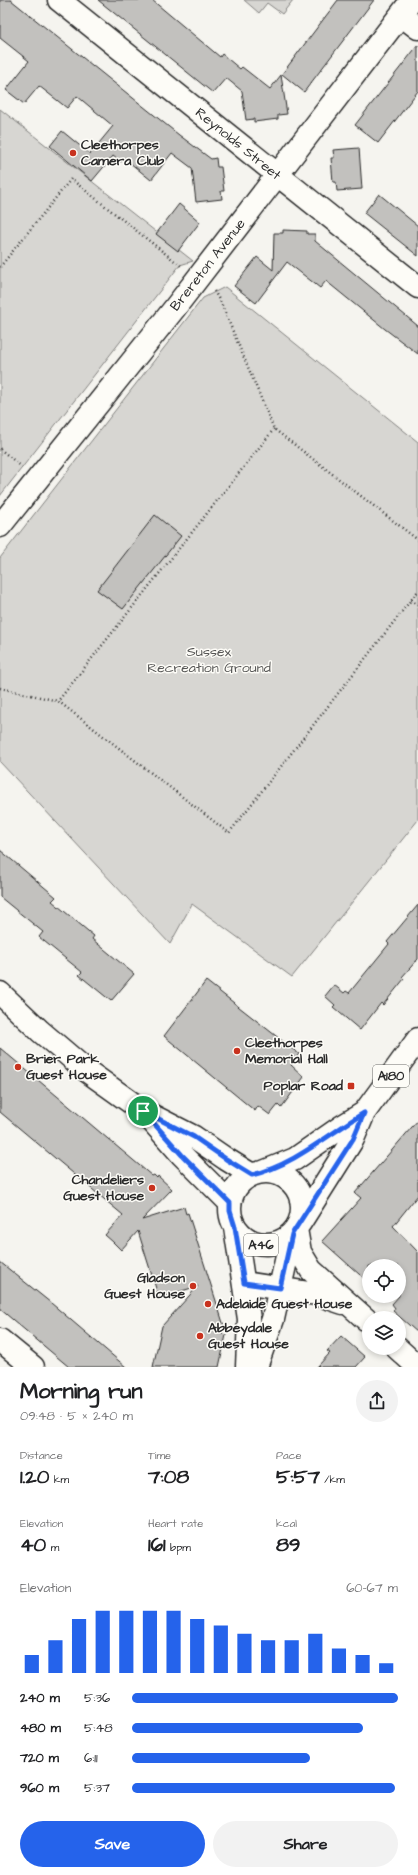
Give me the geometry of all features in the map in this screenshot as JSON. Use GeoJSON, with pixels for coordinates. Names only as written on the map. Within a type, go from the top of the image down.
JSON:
{"type":"FeatureCollection","features":[{"type":"Feature","properties":{"kind":"street","name":"Reynolds Street"},"geometry":{"type":"LineString","coordinates":[[59,0],[418,287]]}},
{"type":"Feature","properties":{"kind":"street","name":"Brereton Avenue"},"geometry":{"type":"LineString","coordinates":[[0,526],[197,279],[407,7]]}},
{"type":"Feature","properties":{"kind":"street"},"geometry":{"type":"LineString","coordinates":[[407,7],[418,28]]}},
{"type":"Feature","properties":{"kind":"street"},"geometry":{"type":"LineString","coordinates":[[0,993],[40,1031],[87,1071],[143,1111],[194,1137],[226,1159],[257,1173],[275,1173],[286,1178],[296,1187],[301,1198],[302,1211],[280,1288],[273,1319],[256,1367]]}},
{"type":"Feature","properties":{"kind":"street","name":"A180"},"geometry":{"type":"LineString","coordinates":[[296,1229],[353,1139],[364,1113],[418,1039]]}},
{"type":"Feature","properties":{"kind":"street"},"geometry":{"type":"LineString","coordinates":[[143,1111],[182,1155],[230,1203],[234,1191],[242,1181],[257,1173]]}},
{"type":"Feature","properties":{"kind":"street","name":"A180"},"geometry":{"type":"LineString","coordinates":[[257,1173],[295,1159],[364,1113]]}},
{"type":"Feature","properties":{"kind":"street","name":"A46"},"geometry":{"type":"LineString","coordinates":[[230,1203],[230,1211],[235,1227],[242,1236],[251,1242],[261,1245],[283,1241],[296,1229]]}},
{"type":"Feature","properties":{"kind":"street"},"geometry":{"type":"LineString","coordinates":[[235,1227],[249,1319],[247,1367]]}},
{"type":"Feature","properties":{"kind":"street"},"geometry":{"type":"LineString","coordinates":[[296,1229],[300,1252],[311,1270],[362,1316]]}},
{"type":"Feature","properties":{"kind":"street"},"geometry":{"type":"LineString","coordinates":[[244,1283],[316,1294],[350,1305]]}},
{"type":"Feature","properties":{"kind":"street"},"geometry":{"type":"LineString","coordinates":[[1,1341],[33,1367]]}},
{"type":"Feature","properties":{"kind":"street"},"geometry":{"type":"LineString","coordinates":[[405,1355],[418,1367]]}},
{"type":"Feature","properties":{"kind":"path"},"geometry":{"type":"LineString","coordinates":[[0,267],[71,179],[213,290],[221,303],[274,429],[418,540]]}},
{"type":"Feature","properties":{"kind":"path"},"geometry":{"type":"LineString","coordinates":[[58,701],[274,429]]}},
{"type":"Feature","properties":{"kind":"path"},"geometry":{"type":"LineString","coordinates":[[0,449],[36,479]]}},
{"type":"Feature","properties":{"kind":"path"},"geometry":{"type":"LineString","coordinates":[[0,688],[58,701],[229,833],[418,591]]}},
{"type":"Feature","properties":{"kind":"path"},"geometry":{"type":"LineString","coordinates":[[411,600],[418,605]]}},
{"type":"Feature","properties":{"kind":"green space"},"geometry":{"type":"Polygon","coordinates":[[[244,0],[293,0],[282,14],[267,3],[259,13],[244,0]]]}},
{"type":"Feature","properties":{"kind":"green space"},"geometry":{"type":"Polygon","coordinates":[[[0,109],[193,261],[180,265],[0,496],[0,109]]]}},
{"type":"Feature","properties":{"kind":"green space","name":"Sussex Recreation Ground"},"geometry":{"type":"Polygon","coordinates":[[[225,287],[418,442],[418,820],[292,977],[192,904],[170,944],[0,762],[0,558],[203,298],[225,287]]]}},
{"type":"Feature","properties":{"kind":"building"},"geometry":{"type":"Polygon","coordinates":[[[0,0],[11,0],[179,135],[211,159],[216,158],[217,167],[221,167],[224,191],[221,191],[222,199],[196,202],[192,168],[172,153],[151,180],[124,158],[121,162],[113,156],[92,181],[50,146],[62,131],[90,154],[113,126],[77,96],[67,108],[39,86],[24,104],[6,90],[29,61],[0,38],[0,0]]]}},
{"type":"Feature","properties":{"kind":"building"},"geometry":{"type":"Polygon","coordinates":[[[98,0],[152,0],[220,57],[222,54],[240,69],[242,67],[270,89],[281,75],[287,114],[278,115],[278,119],[254,122],[254,119],[246,120],[242,91],[226,78],[213,93],[98,0]]]}},
{"type":"Feature","properties":{"kind":"building"},"geometry":{"type":"Polygon","coordinates":[[[338,0],[374,0],[304,92],[282,74],[338,0]]]}},
{"type":"Feature","properties":{"kind":"building"},"geometry":{"type":"Polygon","coordinates":[[[418,45],[418,91],[378,143],[355,125],[418,45]]]}},
{"type":"Feature","properties":{"kind":"building"},"geometry":{"type":"Polygon","coordinates":[[[359,148],[362,189],[337,191],[336,182],[333,182],[331,158],[334,158],[333,150],[359,148]]]}},
{"type":"Feature","properties":{"kind":"building"},"geometry":{"type":"Polygon","coordinates":[[[379,194],[418,226],[418,256],[364,213],[379,194]]]}},
{"type":"Feature","properties":{"kind":"building"},"geometry":{"type":"Polygon","coordinates":[[[179,204],[200,222],[178,251],[156,234],[179,204]]]}},
{"type":"Feature","properties":{"kind":"building"},"geometry":{"type":"Polygon","coordinates":[[[283,230],[307,231],[307,234],[315,234],[315,241],[418,326],[418,354],[326,281],[320,288],[287,262],[256,303],[234,286],[257,257],[273,270],[274,233],[283,233],[283,230]]]}},
{"type":"Feature","properties":{"kind":"building"},"geometry":{"type":"Polygon","coordinates":[[[155,515],[181,536],[123,609],[97,590],[155,515]]]}},
{"type":"Feature","properties":{"kind":"building"},"geometry":{"type":"Polygon","coordinates":[[[0,850],[56,897],[52,901],[94,936],[92,939],[134,974],[111,1001],[79,975],[82,972],[39,937],[43,932],[0,897],[0,850]]]}},
{"type":"Feature","properties":{"kind":"building"},"geometry":{"type":"Polygon","coordinates":[[[418,905],[418,959],[402,977],[404,979],[383,1005],[381,1003],[360,1030],[333,1007],[335,1005],[325,996],[334,985],[344,993],[346,991],[349,993],[389,944],[387,942],[418,905]]]}},
{"type":"Feature","properties":{"kind":"building","name":"Cleethorpes Memorial Hall"},"geometry":{"type":"Polygon","coordinates":[[[206,981],[299,1054],[291,1065],[304,1077],[281,1108],[278,1105],[270,1115],[258,1106],[255,1111],[164,1036],[206,981]]]}},
{"type":"Feature","properties":{"kind":"building"},"geometry":{"type":"Polygon","coordinates":[[[0,1048],[152,1176],[154,1175],[157,1178],[158,1176],[172,1189],[142,1220],[184,1207],[186,1214],[188,1213],[224,1326],[222,1334],[226,1335],[219,1367],[153,1367],[162,1326],[198,1286],[159,1298],[138,1231],[121,1250],[105,1235],[123,1215],[0,1112],[0,1048]]]}},
{"type":"Feature","properties":{"kind":"building"},"geometry":{"type":"Polygon","coordinates":[[[418,1120],[418,1195],[393,1226],[418,1252],[418,1333],[406,1322],[406,1311],[393,1311],[395,1308],[393,1303],[406,1303],[406,1259],[362,1259],[362,1277],[322,1241],[361,1198],[355,1193],[418,1120]]]}},
{"type":"Feature","properties":{"kind":"building"},"geometry":{"type":"Polygon","coordinates":[[[0,1262],[126,1367],[69,1367],[0,1309],[0,1262]]]}},
{"type":"Feature","properties":{"kind":"building"},"geometry":{"type":"Polygon","coordinates":[[[341,1336],[365,1357],[356,1367],[317,1367],[330,1353],[327,1351],[341,1336]]]}},
{"type":"Feature","properties":{"kind":"place","name":"Cleethorpes Camera Club"},"geometry":{"type":"Point","coordinates":[73,153]}},
{"type":"Feature","properties":{"kind":"place","name":"Cleethorpes Memorial Hall"},"geometry":{"type":"Point","coordinates":[237,1051]}},
{"type":"Feature","properties":{"kind":"place","name":"Brier Park Guest House"},"geometry":{"type":"Point","coordinates":[18,1067]}},
{"type":"Feature","properties":{"kind":"place","name":"Poplar Road"},"geometry":{"type":"Point","coordinates":[351,1086]}},
{"type":"Feature","properties":{"kind":"place","name":"Chandeliers Guest House"},"geometry":{"type":"Point","coordinates":[152,1188]}},
{"type":"Feature","properties":{"kind":"place","name":"Gladson Guest House"},"geometry":{"type":"Point","coordinates":[193,1286]}},
{"type":"Feature","properties":{"kind":"place","name":"Adelaide Guest House"},"geometry":{"type":"Point","coordinates":[208,1304]}},
{"type":"Feature","properties":{"kind":"place","name":"Abbeydale Guest House"},"geometry":{"type":"Point","coordinates":[200,1336]}},
{"type":"Feature","properties":{"kind":"route"},"geometry":{"type":"LineString","coordinates":[[143,1111],[194,1137],[252,1175],[295,1159],[364,1113],[353,1139],[292,1234],[280,1288],[244,1283],[235,1227],[230,1211],[230,1203],[182,1155],[143,1111]]}}]}
